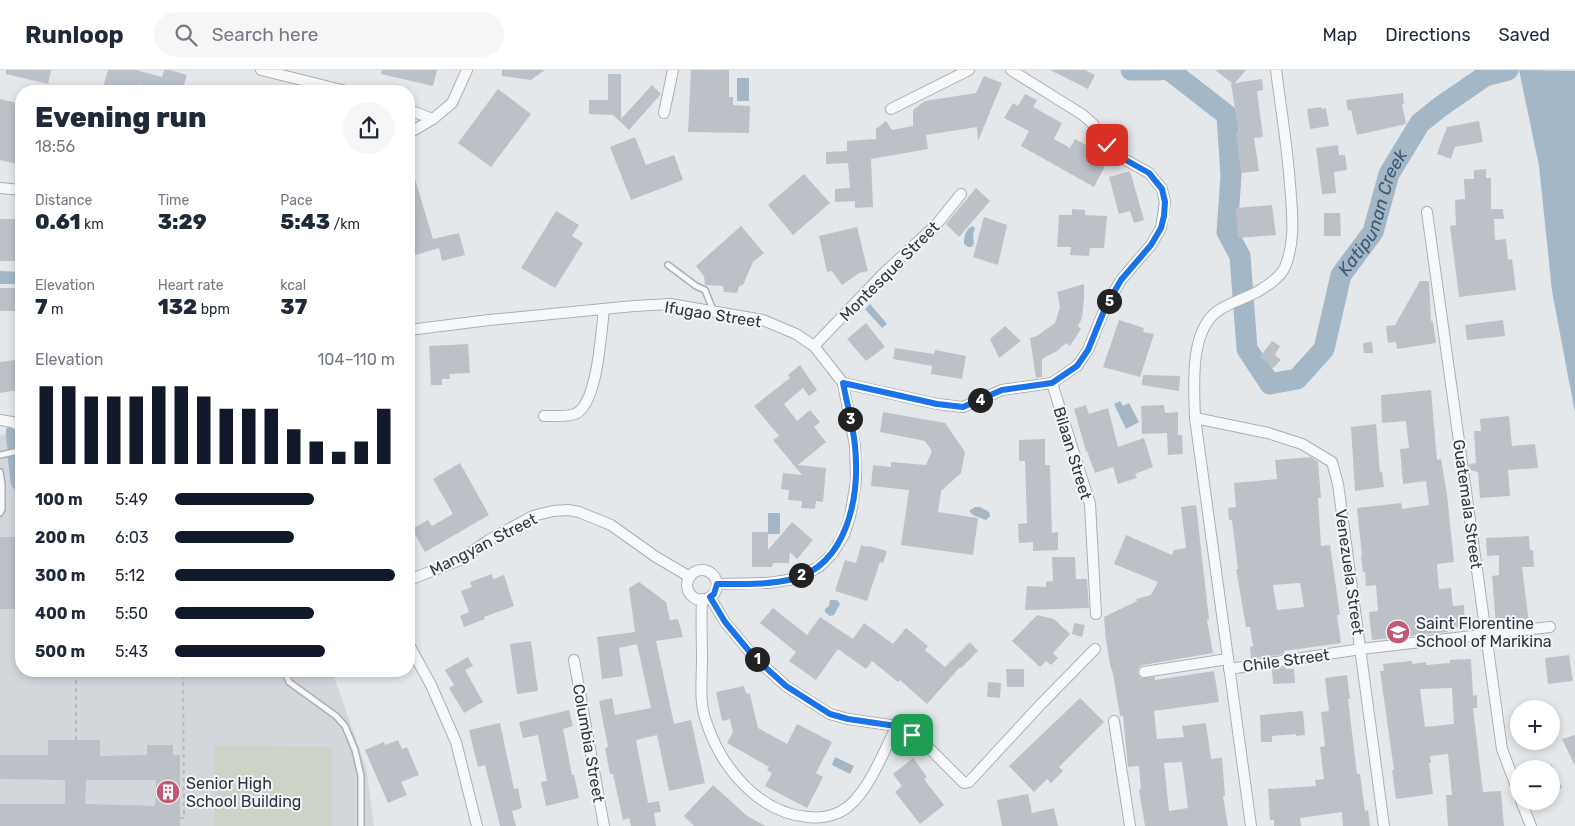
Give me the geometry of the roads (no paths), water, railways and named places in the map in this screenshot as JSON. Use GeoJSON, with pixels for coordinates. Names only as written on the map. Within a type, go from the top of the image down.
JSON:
{"type":"FeatureCollection","features":[{"type":"Feature","properties":{"kind":"street"},"geometry":{"type":"LineString","coordinates":[[262,70],[322,85]]}},
{"type":"Feature","properties":{"kind":"street"},"geometry":{"type":"LineString","coordinates":[[415,129],[433,119],[452,103],[467,70]]}},
{"type":"Feature","properties":{"kind":"street"},"geometry":{"type":"LineString","coordinates":[[664,113],[673,70]]}},
{"type":"Feature","properties":{"kind":"street"},"geometry":{"type":"LineString","coordinates":[[891,109],[969,70]]}},
{"type":"Feature","properties":{"kind":"street"},"geometry":{"type":"LineString","coordinates":[[843,383],[937,404],[963,407],[1002,390],[1052,383],[1077,366],[1088,350],[1106,306],[1121,280],[1151,245],[1161,228],[1165,202],[1162,189],[1149,173],[1115,154],[1093,124],[1083,115],[1011,70]]}},
{"type":"Feature","properties":{"kind":"street"},"geometry":{"type":"LineString","coordinates":[[1251,826],[1195,418],[1193,377],[1200,335],[1208,321],[1219,310],[1270,284],[1284,268],[1290,247],[1293,228],[1286,137],[1276,70]]}},
{"type":"Feature","properties":{"kind":"street"},"geometry":{"type":"LineString","coordinates":[[415,112],[433,119]]}},
{"type":"Feature","properties":{"kind":"street"},"geometry":{"type":"LineString","coordinates":[[0,188],[15,189]]}},
{"type":"Feature","properties":{"kind":"street","name":"Montesque Street"},"geometry":{"type":"LineString","coordinates":[[814,346],[884,273],[936,226],[961,194]]}},
{"type":"Feature","properties":{"kind":"street","name":"Guatemala Street"},"geometry":{"type":"LineString","coordinates":[[1427,212],[1502,749],[1510,770]]}},
{"type":"Feature","properties":{"kind":"street","name":"Ifugao Street"},"geometry":{"type":"LineString","coordinates":[[415,329],[489,320],[670,304],[763,320],[796,334],[814,346],[843,383],[855,446],[856,481],[850,517],[844,535],[832,554],[819,568],[794,578],[768,583],[717,584]]}},
{"type":"Feature","properties":{"kind":"street"},"geometry":{"type":"LineString","coordinates":[[544,416],[574,415],[582,409],[586,402],[595,378],[604,309]]}},
{"type":"Feature","properties":{"kind":"street","name":"Bilaan Street"},"geometry":{"type":"LineString","coordinates":[[1052,383],[1090,504],[1096,614]]}},
{"type":"Feature","properties":{"kind":"street","name":"Venezuela Street"},"geometry":{"type":"LineString","coordinates":[[1195,418],[1268,433],[1302,444],[1332,462],[1338,484],[1384,826]]}},
{"type":"Feature","properties":{"kind":"street"},"geometry":{"type":"LineString","coordinates":[[0,420],[15,424]]}},
{"type":"Feature","properties":{"kind":"street","name":"Mangyan Street"},"geometry":{"type":"LineString","coordinates":[[415,578],[460,560],[489,540],[533,516],[553,511],[568,510],[579,512],[611,525],[656,557],[690,577]]}},
{"type":"Feature","properties":{"kind":"street"},"geometry":{"type":"LineString","coordinates":[[697,571],[706,571],[714,576],[717,584],[714,594],[706,598],[694,597],[688,590],[688,581],[697,571]]}},
{"type":"Feature","properties":{"kind":"street"},"geometry":{"type":"LineString","coordinates":[[706,598],[701,620],[702,700],[705,720],[716,746],[733,772],[750,790],[773,808],[794,816],[818,818],[835,814],[849,806],[861,794],[896,726]]}},
{"type":"Feature","properties":{"kind":"street"},"geometry":{"type":"LineString","coordinates":[[706,598],[754,657],[786,686],[830,714],[848,719],[896,726],[927,746],[963,783],[969,782],[1095,649]]}},
{"type":"Feature","properties":{"kind":"street","name":"Chile Street"},"geometry":{"type":"LineString","coordinates":[[1144,672],[1550,627]]}},
{"type":"Feature","properties":{"kind":"street"},"geometry":{"type":"LineString","coordinates":[[415,656],[431,685],[456,742],[477,826]]}},
{"type":"Feature","properties":{"kind":"street","name":"Columbia Street"},"geometry":{"type":"LineString","coordinates":[[574,660],[604,826]]}},
{"type":"Feature","properties":{"kind":"street"},"geometry":{"type":"LineString","coordinates":[[1114,721],[1130,826]]}},
{"type":"Feature","properties":{"kind":"street"},"geometry":{"type":"LineString","coordinates":[[1525,810],[1530,826]]}},
{"type":"Feature","properties":{"kind":"lane"},"geometry":{"type":"LineString","coordinates":[[668,265],[696,286],[705,290],[713,310]]}},
{"type":"Feature","properties":{"kind":"lane"},"geometry":{"type":"LineString","coordinates":[[0,455],[15,452]]}},
{"type":"Feature","properties":{"kind":"lane"},"geometry":{"type":"LineString","coordinates":[[0,472],[2,510],[0,512]]}},
{"type":"Feature","properties":{"kind":"lane"},"geometry":{"type":"LineString","coordinates":[[287,677],[289,682],[336,716],[345,726],[355,750],[361,776],[361,826]]}},
{"type":"Feature","properties":{"kind":"water"},"geometry":{"type":"Polygon","coordinates":[[[1519,70],[1575,71],[1575,413],[1552,291],[1539,166],[1519,70]]]}},
{"type":"Feature","properties":{"kind":"water"},"geometry":{"type":"Polygon","coordinates":[[[737,78],[749,78],[749,101],[737,101],[737,78]]]}},
{"type":"Feature","properties":{"kind":"water"},"geometry":{"type":"Polygon","coordinates":[[[973,226],[975,229],[973,234],[974,244],[968,247],[964,244],[965,236],[968,229],[973,226]]]}},
{"type":"Feature","properties":{"kind":"water"},"geometry":{"type":"Polygon","coordinates":[[[0,271],[15,272],[15,284],[0,284],[0,271]]]}},
{"type":"Feature","properties":{"kind":"water"},"geometry":{"type":"Polygon","coordinates":[[[870,304],[887,324],[882,328],[865,309],[870,304]]]}},
{"type":"Feature","properties":{"kind":"water"},"geometry":{"type":"Polygon","coordinates":[[[1120,401],[1123,406],[1129,403],[1139,422],[1126,429],[1114,404],[1120,401]]]}},
{"type":"Feature","properties":{"kind":"water"},"geometry":{"type":"Polygon","coordinates":[[[975,507],[980,507],[989,512],[990,516],[986,520],[973,515],[969,511],[975,507]]]}},
{"type":"Feature","properties":{"kind":"water"},"geometry":{"type":"Polygon","coordinates":[[[768,513],[780,513],[780,534],[768,534],[768,513]]]}},
{"type":"Feature","properties":{"kind":"water"},"geometry":{"type":"Polygon","coordinates":[[[830,600],[837,600],[840,604],[834,615],[830,616],[825,612],[825,609],[829,606],[830,600]]]}},
{"type":"Feature","properties":{"kind":"water"},"geometry":{"type":"Polygon","coordinates":[[[835,757],[854,766],[850,774],[832,765],[835,757]]]}},
{"type":"Feature","properties":{"kind":"waterway","name":"Katipunan Creek"},"geometry":{"type":"LineString","coordinates":[[1131,70],[1160,70]]}},
{"type":"Feature","properties":{"kind":"waterway","name":"Katipunan Creek"},"geometry":{"type":"LineString","coordinates":[[1169,70],[1227,115],[1231,176],[1227,232],[1240,256],[1247,349],[1270,384],[1297,379],[1324,349],[1341,275],[1373,232],[1389,174],[1420,123],[1485,76],[1508,70]]}},
{"type":"Feature","properties":{"kind":"place","name":"Saint Florentine School of Marikina"},"geometry":{"type":"Point","coordinates":[1398,632]}},
{"type":"Feature","properties":{"kind":"place","name":"Senior High School Building"},"geometry":{"type":"Point","coordinates":[168,792]}}]}
